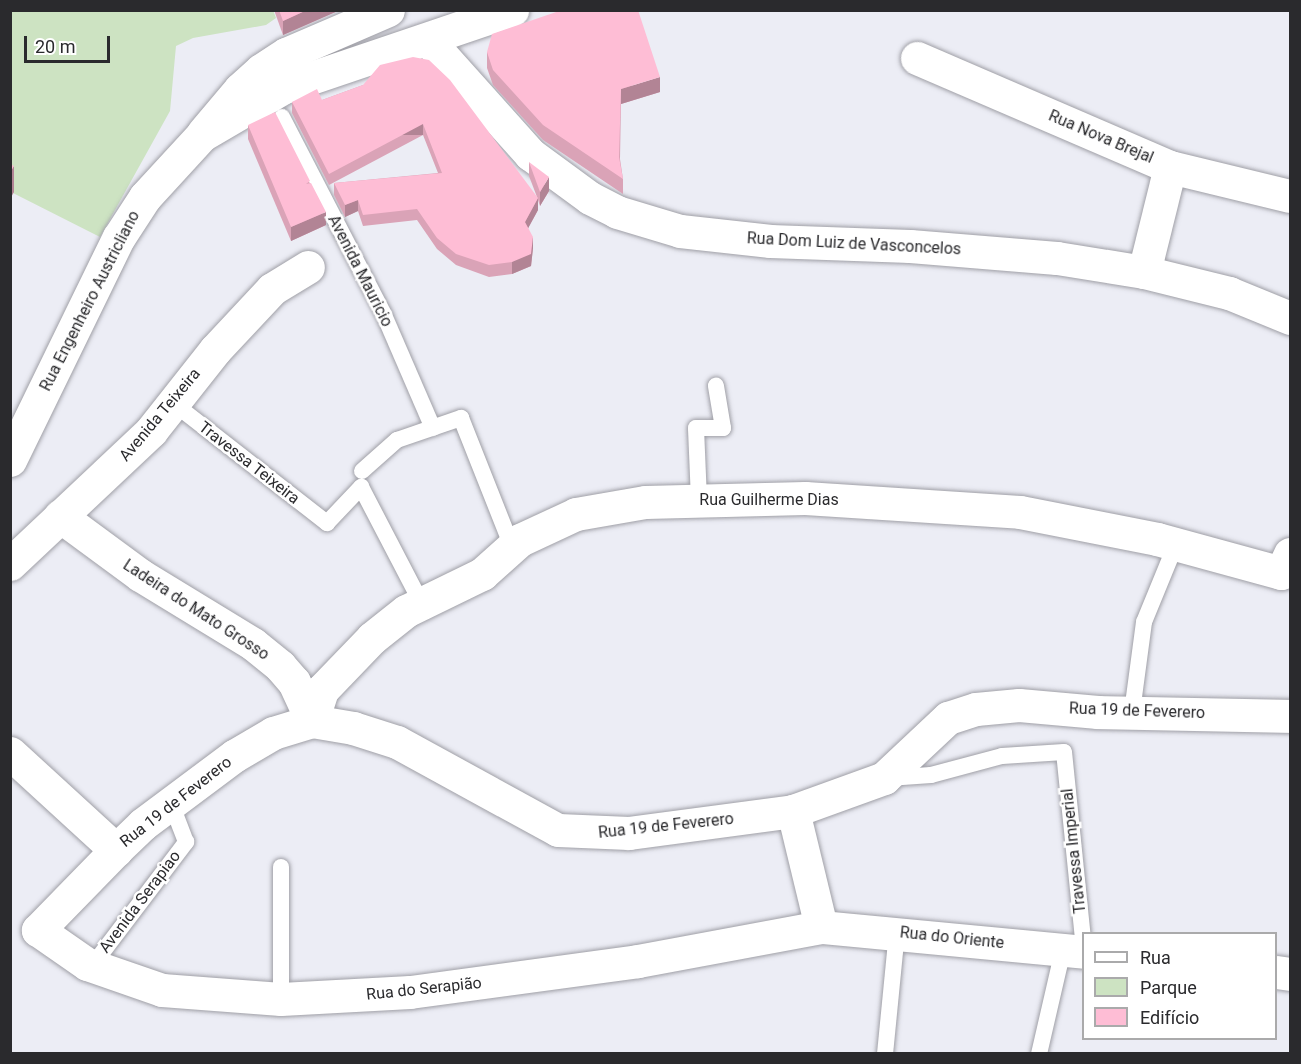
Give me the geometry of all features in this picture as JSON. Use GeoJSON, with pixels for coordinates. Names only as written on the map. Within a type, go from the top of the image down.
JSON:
{"type":"FeatureCollection","features":[{"type":"Feature","properties":{"kind":"street"},"geometry":{"type":"LineString","coordinates":[[202,135],[240,89],[261,70],[286,54],[388,10]]}},
{"type":"Feature","properties":{"kind":"street","name":"Rua Engenheiro Austricliano"},"geometry":{"type":"LineString","coordinates":[[10,460],[119,237],[152,188],[202,135],[284,87],[429,41],[512,10]]}},
{"type":"Feature","properties":{"kind":"street"},"geometry":{"type":"LineString","coordinates":[[463,78],[467,27]]}},
{"type":"Feature","properties":{"kind":"street","name":"Rua Dom Luiz de Vasconcelos"},"geometry":{"type":"LineString","coordinates":[[429,41],[530,154],[563,179],[617,212],[680,231],[770,242],[910,246],[1057,258],[1143,272],[1229,293],[1290,318]]}},
{"type":"Feature","properties":{"kind":"street","name":"Rua Nova Brejal"},"geometry":{"type":"LineString","coordinates":[[918,58],[1170,167],[1290,196]]}},
{"type":"Feature","properties":{"kind":"street"},"geometry":{"type":"LineString","coordinates":[[1143,272],[1170,167]]}},
{"type":"Feature","properties":{"kind":"street","name":"Avenida Teixeira"},"geometry":{"type":"LineString","coordinates":[[10,564],[113,470],[272,289],[308,267]]}},
{"type":"Feature","properties":{"kind":"street","name":"Rua Guilherme Dias"},"geometry":{"type":"LineString","coordinates":[[312,721],[322,690],[348,661],[406,611],[482,574],[512,547],[576,514],[645,502],[805,498],[1020,512],[1176,544],[1281,573],[1290,554]]}},
{"type":"Feature","properties":{"kind":"street","name":"Ladeira do Mato Grosso"},"geometry":{"type":"LineString","coordinates":[[60,516],[140,575],[271,659],[294,682],[312,721]]}},
{"type":"Feature","properties":{"kind":"street","name":"Rua 19 de Feverero"},"geometry":{"type":"LineString","coordinates":[[38,930],[116,850],[171,803],[234,756],[273,733],[312,721],[353,728],[397,742],[558,830],[629,832],[792,811],[884,778],[948,718],[976,709],[1019,705],[1132,712],[1290,716]]}},
{"type":"Feature","properties":{"kind":"street"},"geometry":{"type":"LineString","coordinates":[[10,753],[116,850]]}},
{"type":"Feature","properties":{"kind":"street"},"geometry":{"type":"LineString","coordinates":[[792,811],[821,927]]}},
{"type":"Feature","properties":{"kind":"street","name":"Rua do Oriente"},"geometry":{"type":"LineString","coordinates":[[821,927],[897,932],[1077,950]]}},
{"type":"Feature","properties":{"kind":"street","name":"Rua do Serapião"},"geometry":{"type":"LineString","coordinates":[[38,930],[92,966],[162,990],[281,999],[410,992],[520,977],[821,927]]}},
{"type":"Feature","properties":{"kind":"lane","name":"Avenida Mauricio"},"geometry":{"type":"LineString","coordinates":[[282,117],[384,315],[433,428]]}},
{"type":"Feature","properties":{"kind":"lane"},"geometry":{"type":"LineString","coordinates":[[699,500],[696,428],[723,428],[716,386]]}},
{"type":"Feature","properties":{"kind":"lane","name":"Travessa Teixeira"},"geometry":{"type":"LineString","coordinates":[[172,402],[327,523],[361,488],[422,604]]}},
{"type":"Feature","properties":{"kind":"lane"},"geometry":{"type":"LineString","coordinates":[[362,471],[397,440],[461,418],[512,547]]}},
{"type":"Feature","properties":{"kind":"lane"},"geometry":{"type":"LineString","coordinates":[[1132,712],[1144,622],[1176,544]]}},
{"type":"Feature","properties":{"kind":"lane","name":"Travessa Imperial"},"geometry":{"type":"LineString","coordinates":[[884,778],[931,775],[1002,756],[1064,752],[1077,950],[1039,1053]]}},
{"type":"Feature","properties":{"kind":"lane","name":"Avenida Serapiao"},"geometry":{"type":"LineString","coordinates":[[92,966],[186,842],[171,803]]}},
{"type":"Feature","properties":{"kind":"lane"},"geometry":{"type":"LineString","coordinates":[[281,867],[281,999]]}},
{"type":"Feature","properties":{"kind":"lane"},"geometry":{"type":"LineString","coordinates":[[885,1053],[897,932]]}},
{"type":"Feature","properties":{"kind":"green space"},"geometry":{"type":"Polygon","coordinates":[[[273,10],[276,18],[266,25],[193,38],[176,46],[170,111],[100,237],[11,192],[10,11],[273,10]]]}},
{"type":"Feature","properties":{"kind":"building"},"geometry":{"type":"Polygon","coordinates":[[[279,10],[307,10],[283,21],[279,10]]]}},
{"type":"Feature","properties":{"kind":"building"},"geometry":{"type":"Polygon","coordinates":[[[562,10],[638,10],[660,77],[621,89],[619,157],[623,179],[543,125],[493,70],[487,52],[492,34],[562,10]]]}},
{"type":"Feature","properties":{"kind":"building"},"geometry":{"type":"Polygon","coordinates":[[[413,57],[429,60],[450,80],[538,198],[525,222],[533,237],[531,254],[512,262],[489,265],[456,254],[437,238],[417,209],[363,215],[358,200],[345,205],[334,183],[442,173],[423,124],[329,174],[292,102],[317,89],[322,100],[363,85],[380,65],[413,57]]]}},
{"type":"Feature","properties":{"kind":"building"},"geometry":{"type":"Polygon","coordinates":[[[275,112],[310,181],[306,184],[311,183],[326,212],[291,227],[248,125],[275,112]]]}},
{"type":"Feature","properties":{"kind":"building"},"geometry":{"type":"Polygon","coordinates":[[[529,162],[549,177],[540,192],[529,162]]]}}]}
